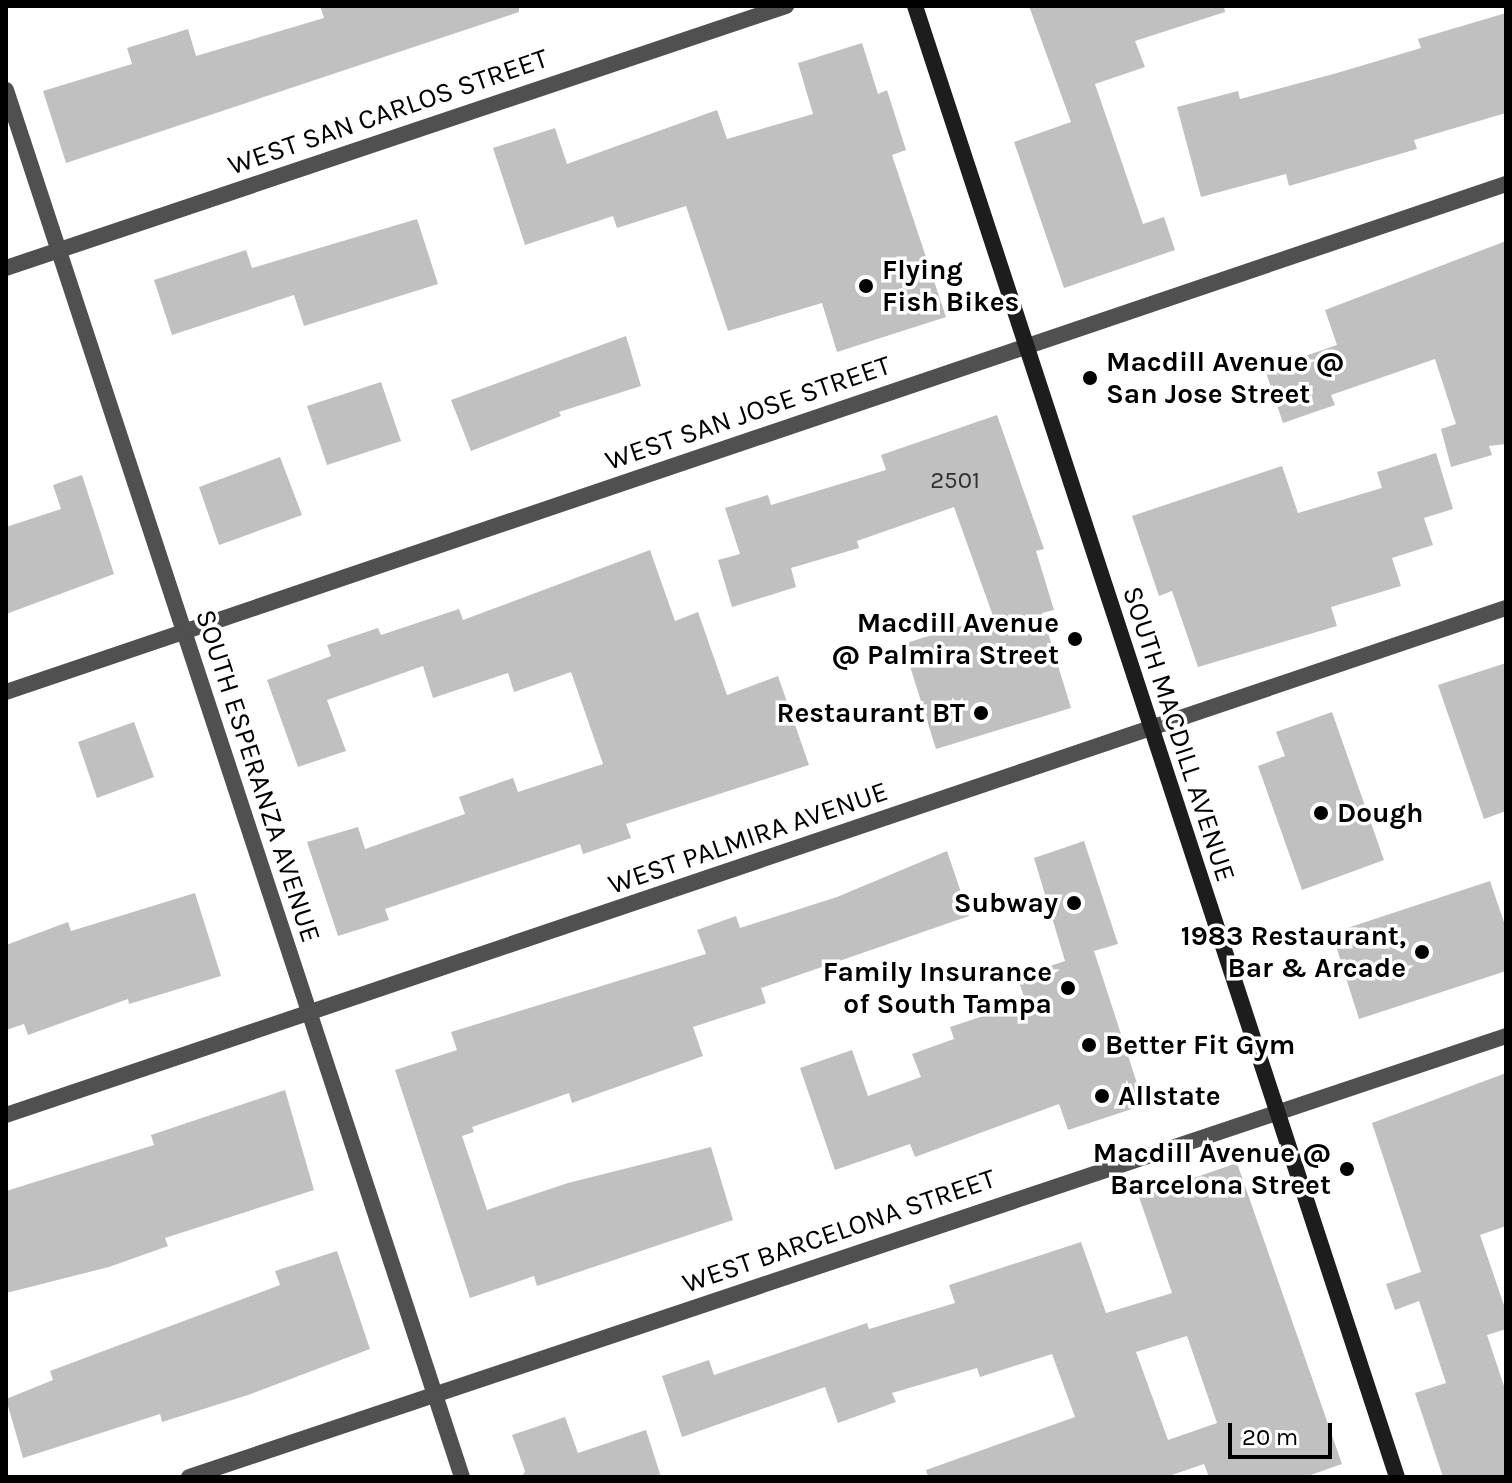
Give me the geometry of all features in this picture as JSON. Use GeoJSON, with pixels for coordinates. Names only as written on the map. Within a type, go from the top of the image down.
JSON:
{"type":"FeatureCollection","features":[{"type":"Feature","properties":{"kind":"street","name":"WEST SAN CARLOS STREET"},"geometry":{"type":"LineString","coordinates":[[6,268],[786,6]]}},
{"type":"Feature","properties":{"kind":"street","name":"SOUTH MACDILL AVENUE"},"geometry":{"type":"LineString","coordinates":[[915,6],[1024,347],[1397,1477]]}},
{"type":"Feature","properties":{"kind":"street","name":"SOUTH ESPERANZA AVENUE"},"geometry":{"type":"LineString","coordinates":[[6,90],[462,1477]]}},
{"type":"Feature","properties":{"kind":"street","name":"WEST SAN JOSE STREET"},"geometry":{"type":"LineString","coordinates":[[6,692],[1506,184]]}},
{"type":"Feature","properties":{"kind":"street","name":"WEST PALMIRA AVENUE"},"geometry":{"type":"LineString","coordinates":[[6,1115],[1506,608]]}},
{"type":"Feature","properties":{"kind":"street","name":"WEST BARCELONA STREET"},"geometry":{"type":"LineString","coordinates":[[189,1477],[1277,1110],[1506,1036]]}},
{"type":"Feature","properties":{"kind":"building"},"geometry":{"type":"Polygon","coordinates":[[[320,6],[519,6],[519,12],[66,163],[43,91],[132,64],[127,48],[188,29],[196,56],[324,18],[320,6]]]}},
{"type":"Feature","properties":{"kind":"building"},"geometry":{"type":"Polygon","coordinates":[[[1029,6],[1224,6],[1225,12],[1135,41],[1145,67],[1095,84],[1143,224],[1164,217],[1175,250],[1064,288],[1014,142],[1071,122],[1029,6]]]}},
{"type":"Feature","properties":{"kind":"building"},"geometry":{"type":"Polygon","coordinates":[[[1506,13],[1506,113],[1414,140],[1417,149],[1289,186],[1286,174],[1201,197],[1177,107],[1238,91],[1240,99],[1337,73],[1421,48],[1418,39],[1506,13]]]}},
{"type":"Feature","properties":{"kind":"building"},"geometry":{"type":"Polygon","coordinates":[[[862,43],[878,94],[887,90],[906,150],[892,155],[946,317],[837,352],[822,303],[728,331],[686,206],[617,228],[613,216],[525,245],[493,148],[555,128],[567,164],[717,110],[727,139],[813,114],[798,63],[862,43]]]}},
{"type":"Feature","properties":{"kind":"building"},"geometry":{"type":"Polygon","coordinates":[[[417,219],[438,284],[304,326],[294,295],[172,335],[154,280],[246,250],[252,268],[417,219]]]}},
{"type":"Feature","properties":{"kind":"building"},"geometry":{"type":"Polygon","coordinates":[[[1506,241],[1506,444],[1489,446],[1492,455],[1451,467],[1441,429],[1456,424],[1435,359],[1331,395],[1335,405],[1283,423],[1265,370],[1337,345],[1325,310],[1506,241]]]}},
{"type":"Feature","properties":{"kind":"building"},"geometry":{"type":"Polygon","coordinates":[[[626,336],[641,386],[559,412],[561,416],[471,451],[451,400],[626,336]]]}},
{"type":"Feature","properties":{"kind":"building"},"geometry":{"type":"Polygon","coordinates":[[[381,382],[401,441],[327,465],[307,406],[381,382]]]}},
{"type":"Feature","properties":{"kind":"building"},"geometry":{"type":"Polygon","coordinates":[[[997,415],[1044,549],[1036,551],[1054,610],[1042,613],[1071,708],[936,749],[903,644],[993,616],[954,507],[857,541],[859,548],[791,568],[796,587],[732,607],[718,560],[740,554],[725,508],[768,495],[771,505],[886,470],[881,455],[997,415]]]}},
{"type":"Feature","properties":{"kind":"building"},"geometry":{"type":"Polygon","coordinates":[[[1436,453],[1453,509],[1424,518],[1433,545],[1392,558],[1401,586],[1331,607],[1337,626],[1198,667],[1172,591],[1159,596],[1132,516],[1282,466],[1298,513],[1382,488],[1377,472],[1436,453]]]}},
{"type":"Feature","properties":{"kind":"building"},"geometry":{"type":"Polygon","coordinates":[[[280,457],[302,515],[219,545],[199,487],[280,457]]]}},
{"type":"Feature","properties":{"kind":"building"},"geometry":{"type":"Polygon","coordinates":[[[82,475],[114,574],[6,614],[6,527],[61,509],[53,485],[82,475]]]}},
{"type":"Feature","properties":{"kind":"building"},"geometry":{"type":"Polygon","coordinates":[[[650,550],[675,621],[698,612],[727,695],[778,676],[809,765],[626,824],[631,838],[583,854],[580,844],[385,909],[389,920],[338,936],[307,842],[358,827],[365,849],[465,814],[459,797],[513,778],[518,792],[603,764],[571,672],[514,692],[508,673],[433,698],[423,666],[327,700],[346,751],[298,767],[267,680],[331,656],[327,645],[378,628],[381,635],[459,609],[463,620],[650,550]]]}},
{"type":"Feature","properties":{"kind":"building"},"geometry":{"type":"Polygon","coordinates":[[[1506,663],[1506,811],[1484,819],[1438,685],[1506,663]]]}},
{"type":"Feature","properties":{"kind":"building","name":"Dough"},"geometry":{"type":"Polygon","coordinates":[[[1332,712],[1384,860],[1302,890],[1258,766],[1285,756],[1276,732],[1332,712]]]}},
{"type":"Feature","properties":{"kind":"building"},"geometry":{"type":"Polygon","coordinates":[[[134,722],[154,777],[97,798],[78,742],[134,722]]]}},
{"type":"Feature","properties":{"kind":"building"},"geometry":{"type":"Polygon","coordinates":[[[1084,841],[1118,944],[1094,951],[1144,1105],[1068,1130],[1059,1104],[915,1157],[910,1144],[835,1170],[800,1068],[852,1050],[868,1096],[921,1077],[912,1054],[954,1039],[950,1027],[1026,1002],[1017,977],[1065,961],[1034,858],[1084,841]]]}},
{"type":"Feature","properties":{"kind":"building"},"geometry":{"type":"Polygon","coordinates":[[[947,851],[969,916],[761,988],[766,1003],[693,1027],[703,1056],[572,1103],[569,1093],[472,1127],[474,1132],[462,1136],[487,1210],[568,1183],[711,1147],[733,1220],[537,1286],[534,1276],[470,1298],[395,1070],[457,1050],[451,1032],[706,954],[697,930],[736,916],[740,928],[837,897],[947,851]]]}},
{"type":"Feature","properties":{"kind":"building","name":"1983 Restaurant, Bar & Arcade"},"geometry":{"type":"Polygon","coordinates":[[[1490,881],[1506,928],[1506,971],[1359,1019],[1332,933],[1490,881]]]}},
{"type":"Feature","properties":{"kind":"building"},"geometry":{"type":"Polygon","coordinates":[[[195,893],[221,976],[129,1004],[128,999],[28,1035],[24,1024],[6,1030],[6,945],[68,922],[71,931],[195,893]]]}},
{"type":"Feature","properties":{"kind":"building"},"geometry":{"type":"Polygon","coordinates":[[[1506,1073],[1506,1226],[1480,1235],[1506,1311],[1506,1329],[1487,1335],[1506,1392],[1506,1477],[1443,1477],[1415,1393],[1446,1383],[1419,1301],[1395,1310],[1386,1284],[1421,1272],[1372,1123],[1506,1073]]]}},
{"type":"Feature","properties":{"kind":"building"},"geometry":{"type":"Polygon","coordinates":[[[285,1090],[314,1190],[165,1238],[168,1246],[109,1267],[6,1293],[6,1191],[154,1145],[151,1135],[285,1090]]]}},
{"type":"Feature","properties":{"kind":"building"},"geometry":{"type":"Polygon","coordinates":[[[1237,1163],[1342,1464],[1305,1477],[1209,1477],[1204,1464],[1166,1477],[928,1477],[926,1470],[1075,1417],[1052,1354],[980,1377],[977,1368],[892,1393],[896,1402],[838,1423],[825,1387],[682,1437],[662,1376],[709,1360],[714,1375],[867,1323],[869,1329],[955,1303],[949,1285],[1081,1242],[1106,1313],[1172,1293],[1139,1197],[1237,1163]],[[1187,1336],[1136,1352],[1168,1440],[1217,1423],[1187,1336]]]}},
{"type":"Feature","properties":{"kind":"building"},"geometry":{"type":"Polygon","coordinates":[[[337,1251],[370,1349],[248,1395],[162,1422],[160,1414],[23,1458],[6,1399],[53,1380],[50,1371],[280,1285],[275,1271],[337,1251]]]}},
{"type":"Feature","properties":{"kind":"building"},"geometry":{"type":"Polygon","coordinates":[[[565,1417],[578,1453],[646,1430],[661,1477],[522,1477],[525,1471],[512,1435],[565,1417]]]}},
{"type":"Feature","properties":{"kind":"place","name":"Flying Fish Bikes"},"geometry":{"type":"Point","coordinates":[866,286]}},
{"type":"Feature","properties":{"kind":"place","name":"Macdill Avenue @ San Jose Street"},"geometry":{"type":"Point","coordinates":[1090,378]}},
{"type":"Feature","properties":{"kind":"place","name":"Macdill Avenue @ Palmira Street"},"geometry":{"type":"Point","coordinates":[1075,639]}},
{"type":"Feature","properties":{"kind":"place","name":"Restaurant BT"},"geometry":{"type":"Point","coordinates":[981,713]}},
{"type":"Feature","properties":{"kind":"place","name":"Dough"},"geometry":{"type":"Point","coordinates":[1321,813]}},
{"type":"Feature","properties":{"kind":"place","name":"Subway"},"geometry":{"type":"Point","coordinates":[1074,903]}},
{"type":"Feature","properties":{"kind":"place","name":"1983 Restaurant, Bar & Arcade"},"geometry":{"type":"Point","coordinates":[1422,952]}},
{"type":"Feature","properties":{"kind":"place","name":"Family Insurance of South Tampa"},"geometry":{"type":"Point","coordinates":[1068,988]}},
{"type":"Feature","properties":{"kind":"place","name":"Better Fit Gym"},"geometry":{"type":"Point","coordinates":[1089,1045]}},
{"type":"Feature","properties":{"kind":"place","name":"Allstate"},"geometry":{"type":"Point","coordinates":[1102,1096]}},
{"type":"Feature","properties":{"kind":"place","name":"Macdill Avenue @ Barcelona Street"},"geometry":{"type":"Point","coordinates":[1347,1169]}}]}
